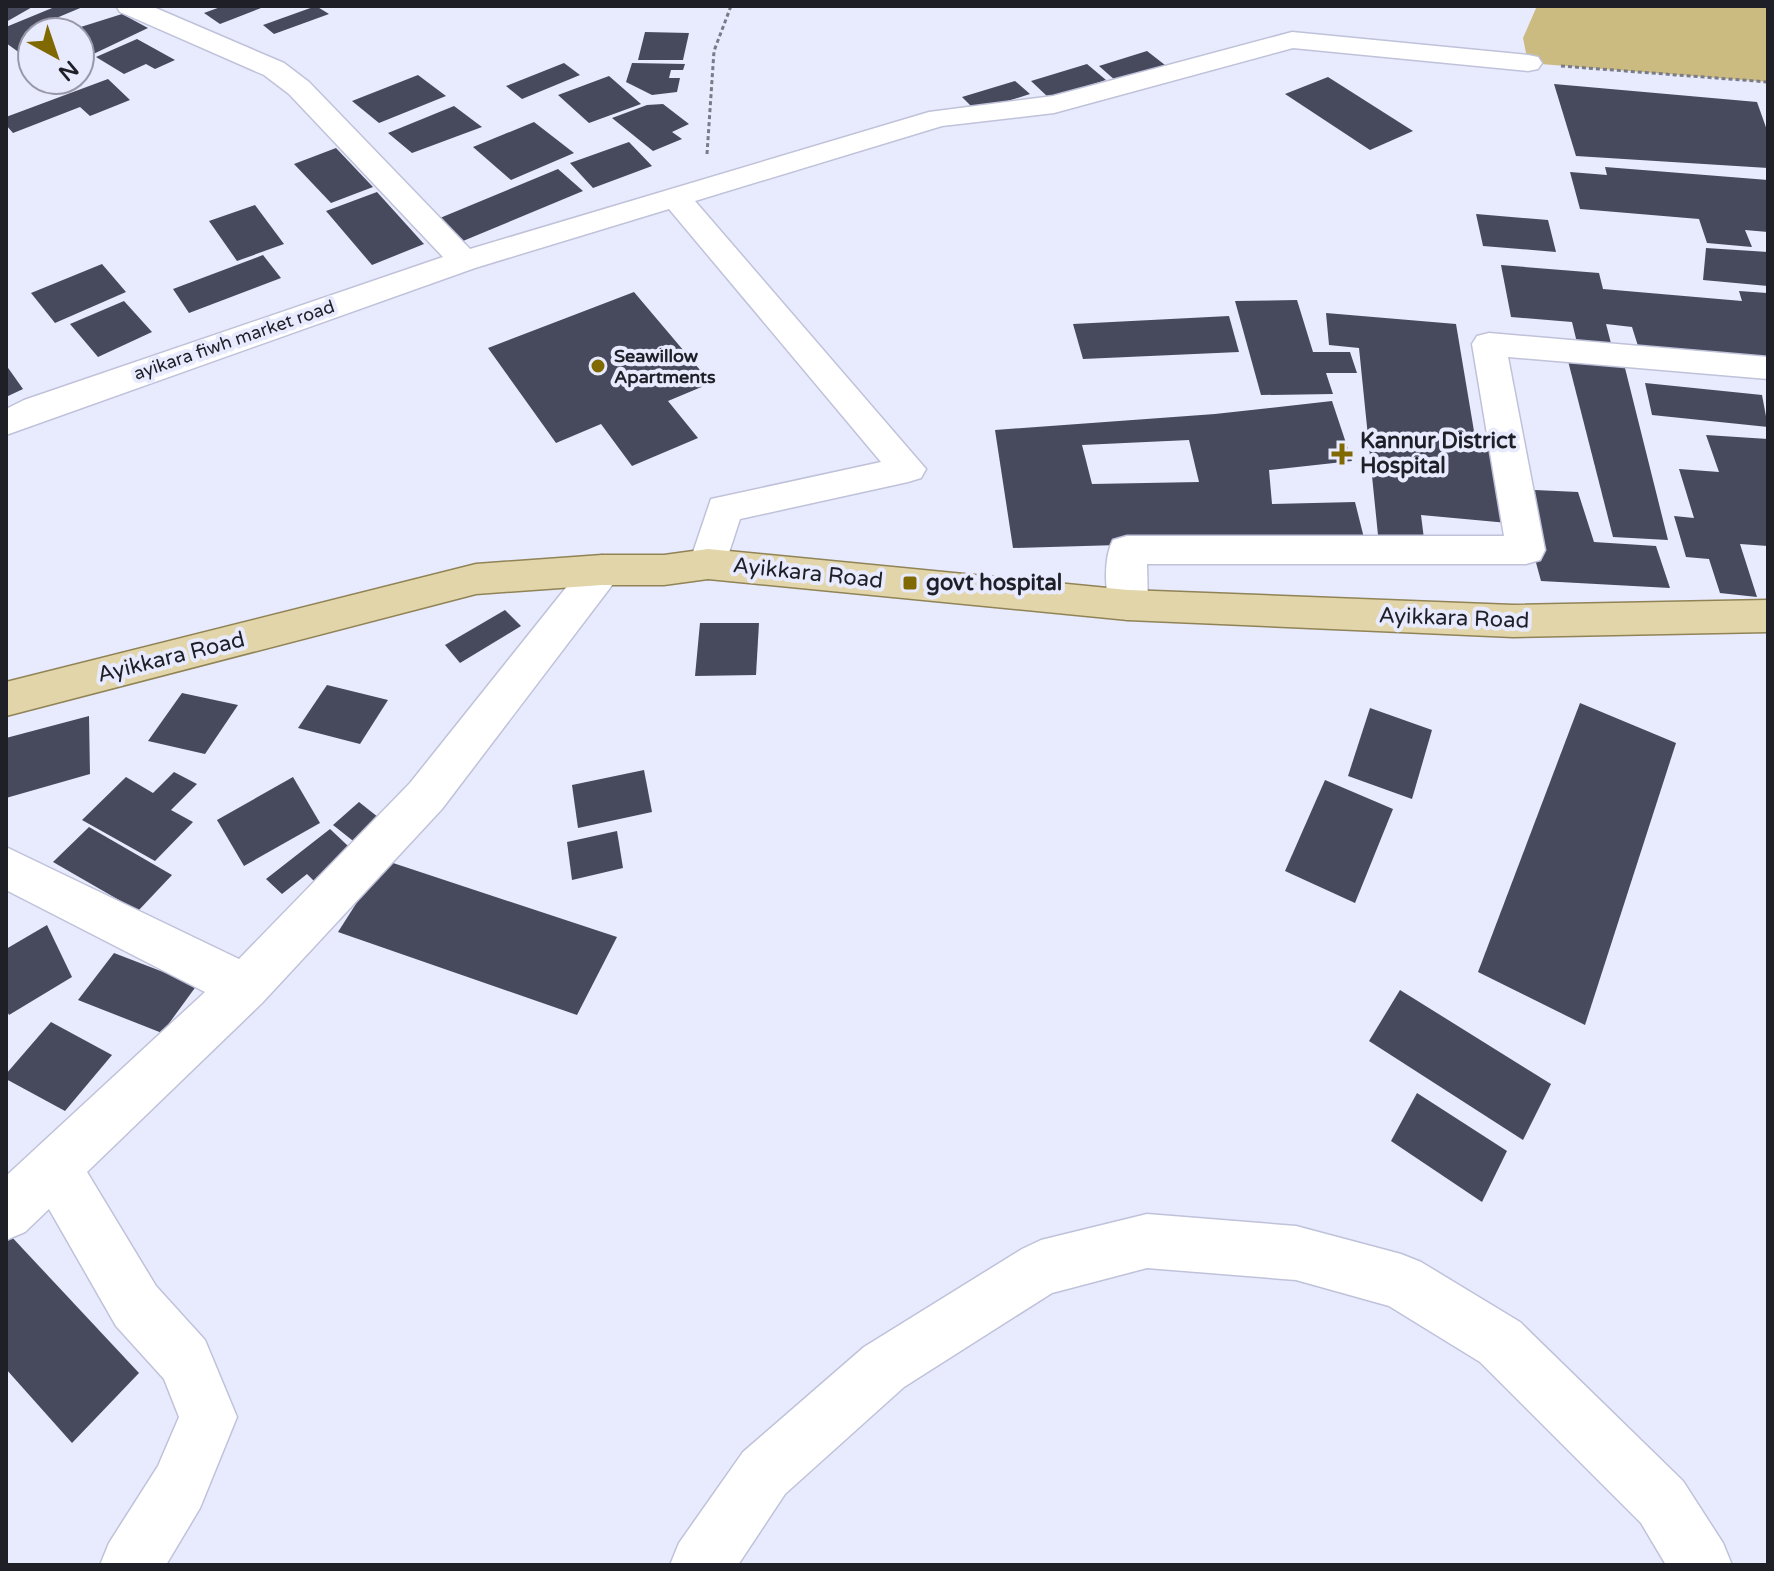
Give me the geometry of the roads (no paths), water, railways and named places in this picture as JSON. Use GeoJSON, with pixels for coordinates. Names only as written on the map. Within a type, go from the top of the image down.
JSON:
{"type":"FeatureCollection","features":[{"type":"Feature","properties":{"kind":"main road","name":"Ayikkara Road"},"geometry":{"type":"LineString","coordinates":[[6,699],[476,579],[602,570],[664,570],[708,564],[1128,605],[1513,621],[1768,616]]}},
{"type":"Feature","properties":{"kind":"street"},"geometry":{"type":"LineString","coordinates":[[129,6],[274,69],[299,88],[464,261]]}},
{"type":"Feature","properties":{"kind":"street","name":"ayikara fiwh market road"},"geometry":{"type":"LineString","coordinates":[[6,423],[37,409],[464,261],[939,118],[1054,104],[1292,40],[1528,63]]}},
{"type":"Feature","properties":{"kind":"street"},"geometry":{"type":"LineString","coordinates":[[689,192],[908,469],[724,509],[708,564]]}},
{"type":"Feature","properties":{"kind":"street"},"geometry":{"type":"LineString","coordinates":[[1128,605],[1127,550],[1526,550],[1489,344],[1768,368]]}},
{"type":"Feature","properties":{"kind":"street"},"geometry":{"type":"LineString","coordinates":[[6,1213],[245,987],[426,796],[602,570]]}},
{"type":"Feature","properties":{"kind":"street"},"geometry":{"type":"LineString","coordinates":[[6,867],[245,987]]}},
{"type":"Feature","properties":{"kind":"street"},"geometry":{"type":"LineString","coordinates":[[55,1168],[136,1306],[185,1360],[208,1417],[179,1487],[131,1565]]}},
{"type":"Feature","properties":{"kind":"street"},"geometry":{"type":"LineString","coordinates":[[701,1565],[764,1473],[884,1367],[1041,1268],[1147,1241],[1296,1253],[1401,1282],[1500,1342],[1662,1502],[1701,1565]]}},
{"type":"Feature","properties":{"kind":"place","name":"Seawillow Apartments"},"geometry":{"type":"Point","coordinates":[598,366]}},
{"type":"Feature","properties":{"kind":"place","name":"Kannur District Hospital"},"geometry":{"type":"Point","coordinates":[1342,454]}},
{"type":"Feature","properties":{"kind":"place","name":"govt hospital"},"geometry":{"type":"Point","coordinates":[910,583]}}]}
